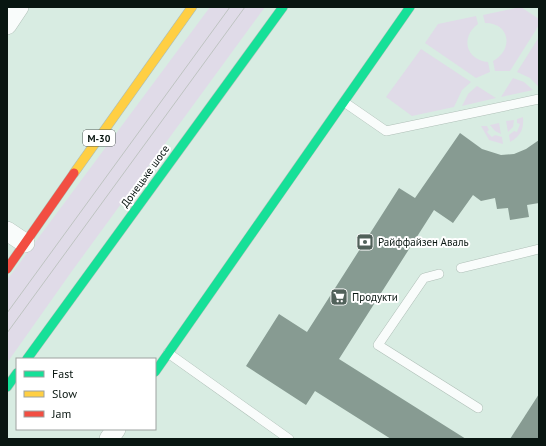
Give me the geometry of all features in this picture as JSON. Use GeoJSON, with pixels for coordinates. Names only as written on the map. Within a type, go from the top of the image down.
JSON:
{"type":"FeatureCollection","features":[{"type":"Feature","properties":{"kind":"main road","name":"М-30"},"geometry":{"type":"LineString","coordinates":[[7,269],[192,7]]}},
{"type":"Feature","properties":{"kind":"main road","name":"Донецьке шосе"},"geometry":{"type":"LineString","coordinates":[[28,358],[283,7]]}},
{"type":"Feature","properties":{"kind":"main road"},"geometry":{"type":"LineString","coordinates":[[156,371],[410,7]]}},
{"type":"Feature","properties":{"kind":"main road"},"geometry":{"type":"LineString","coordinates":[[7,387],[16,374]]}},
{"type":"Feature","properties":{"kind":"street"},"geometry":{"type":"LineString","coordinates":[[7,25],[18,7]]}},
{"type":"Feature","properties":{"kind":"street"},"geometry":{"type":"LineString","coordinates":[[7,231],[25,243]]}},
{"type":"Feature","properties":{"kind":"street"},"geometry":{"type":"LineString","coordinates":[[109,439],[115,430]]}},
{"type":"Feature","properties":{"kind":"lane"},"geometry":{"type":"LineString","coordinates":[[344,102],[386,131],[539,99]]}},
{"type":"Feature","properties":{"kind":"lane"},"geometry":{"type":"LineString","coordinates":[[461,268],[539,249]]}},
{"type":"Feature","properties":{"kind":"lane"},"geometry":{"type":"LineString","coordinates":[[439,274],[424,278],[378,345],[478,408]]}},
{"type":"Feature","properties":{"kind":"lane"},"geometry":{"type":"LineString","coordinates":[[168,353],[289,439]]}},
{"type":"Feature","properties":{"kind":"shaded area"},"geometry":{"type":"Polygon","coordinates":[[[210,7],[265,7],[72,271],[7,363],[7,280],[210,7]]]}},
{"type":"Feature","properties":{"kind":"shaded area"},"geometry":{"type":"Polygon","coordinates":[[[521,7],[539,19],[539,25],[510,71],[495,71],[493,61],[500,56],[504,50],[506,38],[500,27],[485,23],[483,15],[521,7]]]}},
{"type":"Feature","properties":{"kind":"shaded area"},"geometry":{"type":"Polygon","coordinates":[[[476,16],[478,24],[472,29],[469,35],[467,41],[468,47],[470,53],[475,57],[488,62],[490,72],[476,78],[425,43],[438,24],[476,16]]]}},
{"type":"Feature","properties":{"kind":"shaded area"},"geometry":{"type":"Polygon","coordinates":[[[539,37],[539,87],[530,78],[517,72],[539,37]]]}},
{"type":"Feature","properties":{"kind":"shaded area"},"geometry":{"type":"Polygon","coordinates":[[[421,49],[471,82],[462,90],[454,107],[412,116],[386,97],[421,49]]]}},
{"type":"Feature","properties":{"kind":"shaded area"},"geometry":{"type":"Polygon","coordinates":[[[513,78],[524,82],[533,90],[501,97],[513,78]]]}},
{"type":"Feature","properties":{"kind":"shaded area"},"geometry":{"type":"Polygon","coordinates":[[[477,86],[496,98],[462,106],[468,94],[477,86]]]}},
{"type":"Feature","properties":{"kind":"shaded area"},"geometry":{"type":"Polygon","coordinates":[[[523,117],[521,132],[510,142],[509,135],[514,131],[517,132],[520,124],[517,123],[517,119],[523,117]]]}},
{"type":"Feature","properties":{"kind":"shaded area"},"geometry":{"type":"Polygon","coordinates":[[[514,120],[513,127],[508,132],[506,121],[514,120]]]}},
{"type":"Feature","properties":{"kind":"shaded area"},"geometry":{"type":"Polygon","coordinates":[[[499,123],[501,134],[495,131],[490,125],[499,123]]]}},
{"type":"Feature","properties":{"kind":"shaded area"},"geometry":{"type":"Polygon","coordinates":[[[481,126],[487,126],[489,130],[487,132],[492,137],[495,135],[502,137],[503,144],[489,140],[481,126]]]}},
{"type":"Feature","properties":{"kind":"building"},"geometry":{"type":"Polygon","coordinates":[[[460,133],[482,149],[501,155],[514,154],[526,149],[539,140],[539,203],[527,205],[529,217],[510,220],[508,208],[497,209],[495,198],[481,201],[473,195],[453,223],[434,210],[339,359],[466,439],[391,439],[315,391],[306,405],[246,366],[279,314],[307,332],[399,188],[415,198],[460,133]]]}},
{"type":"Feature","properties":{"kind":"building"},"geometry":{"type":"Polygon","coordinates":[[[539,394],[539,439],[510,439],[539,394]]]}},
{"type":"Feature","properties":{"kind":"tram line"},"geometry":{"type":"LineString","coordinates":[[7,313],[230,7]]}},
{"type":"Feature","properties":{"kind":"tram line"},"geometry":{"type":"LineString","coordinates":[[7,333],[245,7]]}},
{"type":"Feature","properties":{"kind":"traffic: fast"},"geometry":{"type":"LineString","coordinates":[[28,358],[283,7]]}},
{"type":"Feature","properties":{"kind":"traffic: fast"},"geometry":{"type":"LineString","coordinates":[[156,371],[410,7]]}},
{"type":"Feature","properties":{"kind":"traffic: fast"},"geometry":{"type":"LineString","coordinates":[[7,387],[16,374]]}},
{"type":"Feature","properties":{"kind":"traffic: slow"},"geometry":{"type":"LineString","coordinates":[[74,173],[192,7]]}},
{"type":"Feature","properties":{"kind":"traffic: jam"},"geometry":{"type":"LineString","coordinates":[[7,269],[74,173]]}},
{"type":"Feature","properties":{"kind":"place","name":"Райффайзен Аваль"},"geometry":{"type":"Point","coordinates":[365,242]}},
{"type":"Feature","properties":{"kind":"place","name":"Продукти"},"geometry":{"type":"Point","coordinates":[339,297]}}]}
